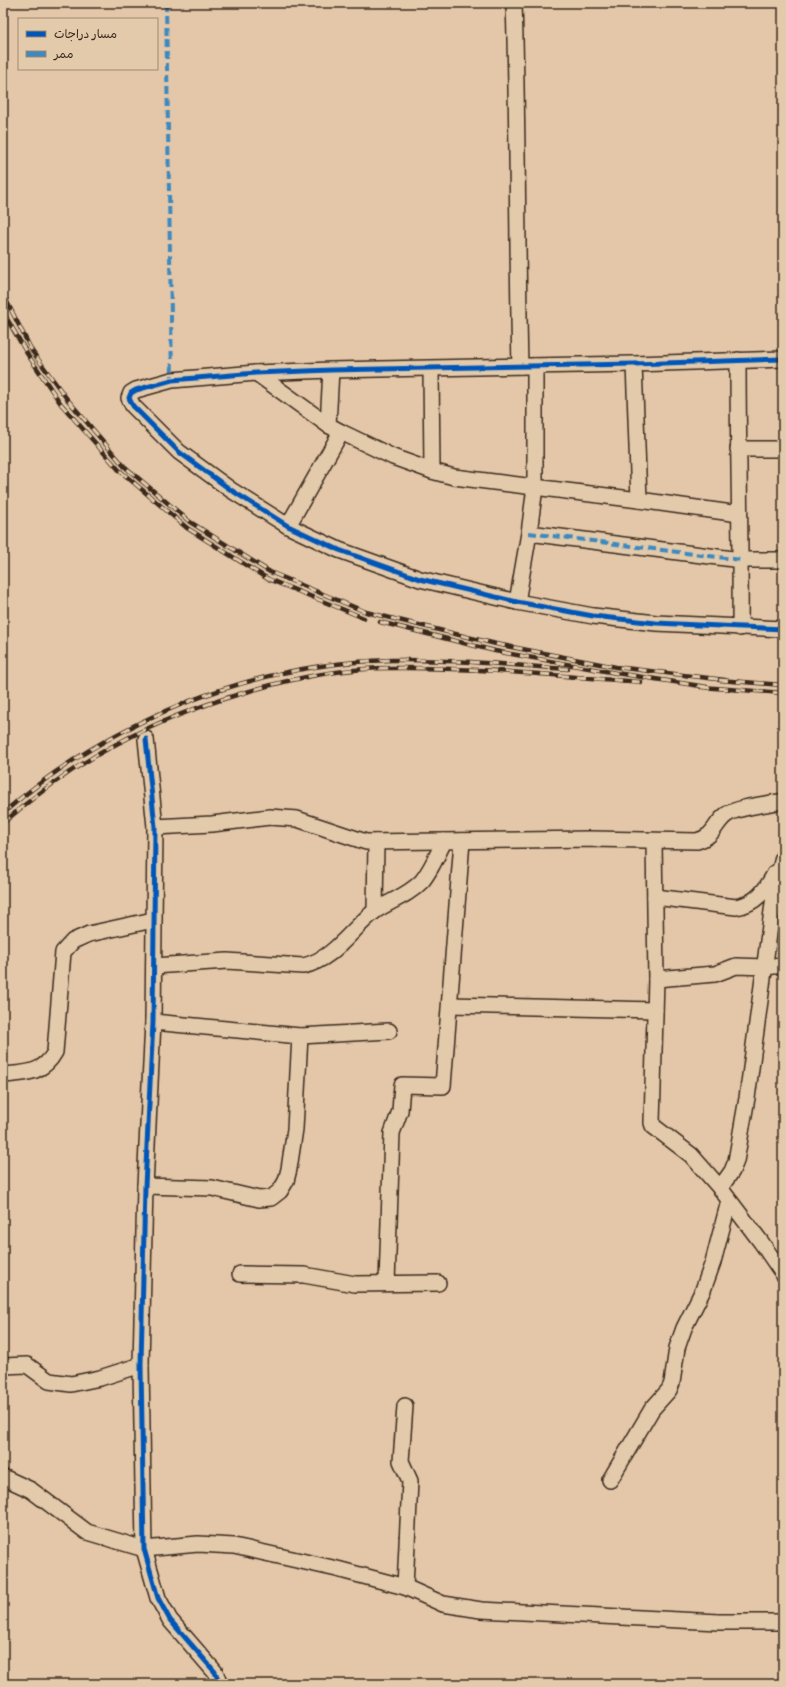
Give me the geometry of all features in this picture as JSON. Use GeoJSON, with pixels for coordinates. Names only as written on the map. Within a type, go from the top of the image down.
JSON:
{"type":"FeatureCollection","features":[{"type":"Feature","properties":{"kind":"street"},"geometry":{"type":"LineString","coordinates":[[514,3],[517,253],[528,366],[535,487],[517,602]]}},
{"type":"Feature","properties":{"kind":"street"},"geometry":{"type":"LineString","coordinates":[[783,359],[256,373],[172,380],[136,390],[131,393],[129,398],[133,406],[179,452],[231,490],[288,526],[339,550],[420,579],[517,602],[593,616],[656,623],[783,629]]}},
{"type":"Feature","properties":{"kind":"street"},"geometry":{"type":"LineString","coordinates":[[738,360],[738,449],[741,560],[740,628]]}},
{"type":"Feature","properties":{"kind":"street"},"geometry":{"type":"LineString","coordinates":[[634,364],[639,500]]}},
{"type":"Feature","properties":{"kind":"street"},"geometry":{"type":"LineString","coordinates":[[431,369],[432,471]]}},
{"type":"Feature","properties":{"kind":"street"},"geometry":{"type":"LineString","coordinates":[[328,425],[331,370]]}},
{"type":"Feature","properties":{"kind":"street"},"geometry":{"type":"LineString","coordinates":[[256,373],[328,425],[393,457],[432,471],[454,477],[739,514]]}},
{"type":"Feature","properties":{"kind":"street"},"geometry":{"type":"LineString","coordinates":[[288,526],[341,432]]}},
{"type":"Feature","properties":{"kind":"street"},"geometry":{"type":"LineString","coordinates":[[738,449],[783,449]]}},
{"type":"Feature","properties":{"kind":"street"},"geometry":{"type":"LineString","coordinates":[[529,533],[741,560],[783,560]]}},
{"type":"Feature","properties":{"kind":"street"},"geometry":{"type":"LineString","coordinates":[[146,739],[155,827],[153,1022],[145,1186],[141,1366],[144,1549],[158,1598],[170,1620],[214,1672],[220,1684]]}},
{"type":"Feature","properties":{"kind":"street"},"geometry":{"type":"LineString","coordinates":[[155,827],[212,824],[270,817],[297,819],[366,842],[591,839],[697,841],[712,834],[724,816],[732,811],[783,801]]}},
{"type":"Feature","properties":{"kind":"street"},"geometry":{"type":"LineString","coordinates":[[154,966],[227,961],[303,966],[312,964],[324,958],[375,911],[399,899],[422,881],[444,841]]}},
{"type":"Feature","properties":{"kind":"street"},"geometry":{"type":"LineString","coordinates":[[387,1283],[392,1133],[400,1111],[402,1085],[443,1086],[462,841]]}},
{"type":"Feature","properties":{"kind":"street"},"geometry":{"type":"LineString","coordinates":[[654,841],[656,979],[652,1123],[653,1126],[691,1155],[720,1188],[783,1274]]}},
{"type":"Feature","properties":{"kind":"street"},"geometry":{"type":"LineString","coordinates":[[375,911],[376,842]]}},
{"type":"Feature","properties":{"kind":"street"},"geometry":{"type":"LineString","coordinates":[[655,897],[736,908],[744,906],[753,902],[760,896],[770,883],[782,860]]}},
{"type":"Feature","properties":{"kind":"street"},"geometry":{"type":"LineString","coordinates":[[720,1188],[732,1171],[736,1161],[747,1098],[774,896],[782,860]]}},
{"type":"Feature","properties":{"kind":"street"},"geometry":{"type":"LineString","coordinates":[[3,1075],[32,1072],[49,1063],[55,1052],[63,952],[73,941],[89,934],[153,920]]}},
{"type":"Feature","properties":{"kind":"street"},"geometry":{"type":"LineString","coordinates":[[656,979],[715,974],[736,966],[765,967],[783,965]]}},
{"type":"Feature","properties":{"kind":"street"},"geometry":{"type":"LineString","coordinates":[[450,1005],[655,1010]]}},
{"type":"Feature","properties":{"kind":"street"},"geometry":{"type":"LineString","coordinates":[[153,1022],[300,1036],[389,1031]]}},
{"type":"Feature","properties":{"kind":"street"},"geometry":{"type":"LineString","coordinates":[[145,1186],[212,1188],[259,1199],[271,1198],[280,1191],[286,1181],[289,1169],[294,1129],[300,1036]]}},
{"type":"Feature","properties":{"kind":"street"},"geometry":{"type":"LineString","coordinates":[[610,1480],[652,1409],[669,1390],[677,1348],[708,1276],[729,1201]]}},
{"type":"Feature","properties":{"kind":"street"},"geometry":{"type":"LineString","coordinates":[[240,1274],[304,1275],[355,1284],[438,1284]]}},
{"type":"Feature","properties":{"kind":"street"},"geometry":{"type":"LineString","coordinates":[[3,1366],[27,1365],[49,1381],[71,1384],[100,1378],[141,1366]]}},
{"type":"Feature","properties":{"kind":"street"},"geometry":{"type":"LineString","coordinates":[[405,1406],[401,1461],[410,1480],[405,1587]]}},
{"type":"Feature","properties":{"kind":"street"},"geometry":{"type":"LineString","coordinates":[[3,1477],[31,1490],[87,1532],[144,1549],[198,1544],[234,1546],[337,1569],[405,1587],[443,1604],[482,1610],[719,1622],[783,1622]]}},
{"type":"Feature","properties":{"kind":"railway"},"geometry":{"type":"LineString","coordinates":[[3,294],[32,351],[67,399],[124,466],[190,522],[270,572],[366,612],[496,644],[616,667],[725,680]]}},
{"type":"Feature","properties":{"kind":"railway"},"geometry":{"type":"LineString","coordinates":[[3,312],[28,355],[61,404],[119,470],[187,528],[268,579],[364,618]]}},
{"type":"Feature","properties":{"kind":"railway"},"geometry":{"type":"LineString","coordinates":[[380,622],[495,651],[616,673],[707,687]]}},
{"type":"Feature","properties":{"kind":"railway"},"geometry":{"type":"LineString","coordinates":[[3,813],[44,780],[89,751],[135,725],[184,703],[235,685],[287,672],[339,664],[392,660],[458,661],[568,669]]}},
{"type":"Feature","properties":{"kind":"railway"},"geometry":{"type":"LineString","coordinates":[[3,823],[30,800],[86,761],[146,729],[209,704],[299,678],[374,668],[424,668],[517,672],[641,682]]}},
{"type":"Feature","properties":{"kind":"railway"},"geometry":{"type":"LineString","coordinates":[[719,680],[783,685]]}},
{"type":"Feature","properties":{"kind":"railway"},"geometry":{"type":"LineString","coordinates":[[701,687],[783,693]]}},
{"type":"Feature","properties":{"kind":"marked path"},"geometry":{"type":"LineString","coordinates":[[166,3],[172,380]]}},
{"type":"Feature","properties":{"kind":"marked path"},"geometry":{"type":"LineString","coordinates":[[529,533],[741,560]]}},
{"type":"Feature","properties":{"kind":"cycle path"},"geometry":{"type":"LineString","coordinates":[[783,359],[256,373],[172,380],[136,390],[131,393],[129,398],[133,406],[179,452],[231,490],[288,526],[339,550],[420,579],[517,602],[593,616],[656,623],[783,629]]}},
{"type":"Feature","properties":{"kind":"cycle path"},"geometry":{"type":"LineString","coordinates":[[146,739],[155,827],[153,1022],[145,1186],[141,1365],[144,1549],[158,1598],[170,1620],[215,1672],[220,1684]]}}]}
